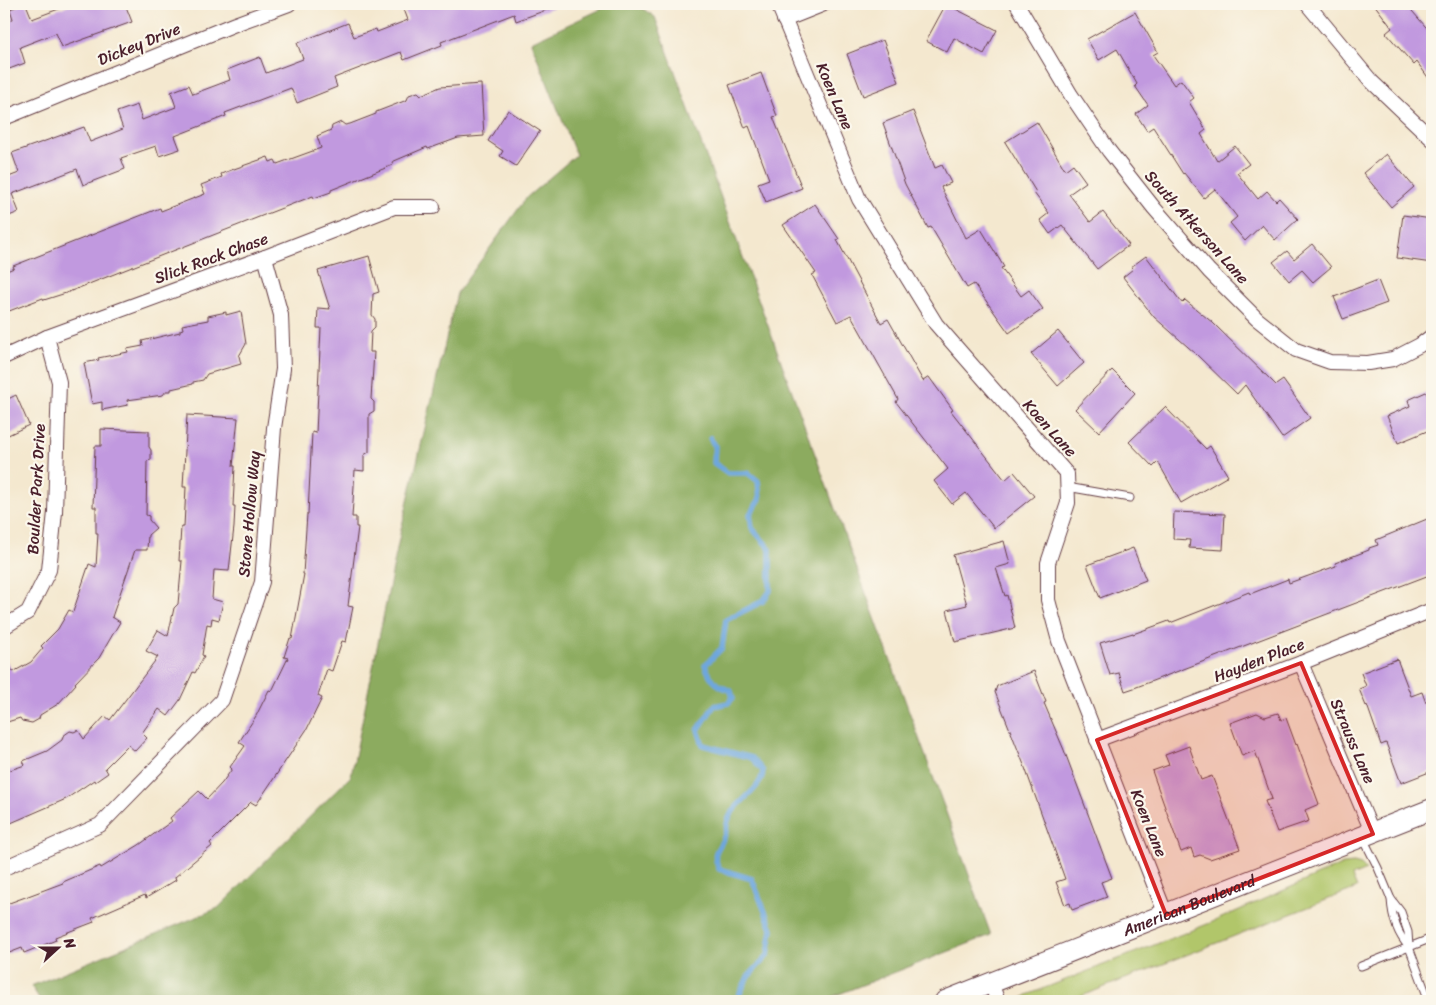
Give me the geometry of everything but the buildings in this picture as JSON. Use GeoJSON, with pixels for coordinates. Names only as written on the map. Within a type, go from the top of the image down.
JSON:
{"type":"FeatureCollection","features":[{"type":"Feature","properties":{"kind":"street","name":"Dickey Drive"},"geometry":{"type":"LineString","coordinates":[[4,118],[288,4]]}},
{"type":"Feature","properties":{"kind":"street","name":"Koen Lane"},"geometry":{"type":"LineString","coordinates":[[778,4],[859,199],[936,324],[1067,474],[1068,503],[1048,563],[1048,600],[1059,641],[1166,915]]}},
{"type":"Feature","properties":{"kind":"street"},"geometry":{"type":"LineString","coordinates":[[784,20],[824,4]]}},
{"type":"Feature","properties":{"kind":"street","name":"South Atkerson Lane"},"geometry":{"type":"LineString","coordinates":[[1017,4],[1071,95],[1108,151],[1203,264],[1257,320],[1296,350],[1330,362],[1368,363],[1393,359],[1420,345],[1432,336]]}},
{"type":"Feature","properties":{"kind":"street"},"geometry":{"type":"LineString","coordinates":[[1306,4],[1371,81],[1432,139]]}},
{"type":"Feature","properties":{"kind":"street","name":"Slick Rock Chase"},"geometry":{"type":"LineString","coordinates":[[4,356],[47,337],[265,257],[394,207],[433,207]]}},
{"type":"Feature","properties":{"kind":"street","name":"Stone Hollow Way"},"geometry":{"type":"LineString","coordinates":[[4,868],[100,825],[222,700],[262,582],[274,428],[282,369],[281,315],[265,257]]}},
{"type":"Feature","properties":{"kind":"street","name":"Boulder Park Drive"},"geometry":{"type":"LineString","coordinates":[[4,627],[28,612],[49,570],[56,512],[59,382],[47,337]]}},
{"type":"Feature","properties":{"kind":"street","name":"Hayden Place"},"geometry":{"type":"LineString","coordinates":[[1097,740],[1302,663],[1432,610]]}},
{"type":"Feature","properties":{"kind":"street","name":"Strauss Lane"},"geometry":{"type":"LineString","coordinates":[[1302,663],[1368,836]]}},
{"type":"Feature","properties":{"kind":"street","name":"American Boulevard"},"geometry":{"type":"LineString","coordinates":[[945,1001],[995,992],[1166,915],[1432,810]]}},
{"type":"Feature","properties":{"kind":"lane"},"geometry":{"type":"LineString","coordinates":[[1067,487],[1130,498]]}},
{"type":"Feature","properties":{"kind":"lane"},"geometry":{"type":"LineString","coordinates":[[1368,836],[1378,868],[1391,899],[1391,911],[1401,938],[1409,947],[1429,1001]]}},
{"type":"Feature","properties":{"kind":"lane"},"geometry":{"type":"LineString","coordinates":[[1361,966],[1432,938]]}},
{"type":"Feature","properties":{"kind":"highlighted area"},"geometry":{"type":"Polygon","coordinates":[[[1301,663],[1373,834],[1166,915],[1097,740],[1301,663]]]}},
{"type":"Feature","properties":{"kind":"green space"},"geometry":{"type":"Polygon","coordinates":[[[612,4],[636,4],[655,17],[991,935],[821,1001],[41,1001],[31,986],[218,908],[351,776],[400,534],[457,293],[527,197],[576,155],[531,42],[612,4]]]}},
{"type":"Feature","properties":{"kind":"green space"},"geometry":{"type":"Polygon","coordinates":[[[1354,863],[1361,865],[1366,870],[1352,876],[1357,888],[1069,1001],[1019,1001],[1027,995],[1210,923],[1343,864],[1354,863]]]}},
{"type":"Feature","properties":{"kind":"waterway"},"geometry":{"type":"LineString","coordinates":[[710,438],[715,446],[714,463],[728,473],[748,473],[758,481],[760,499],[750,514],[752,528],[770,549],[770,591],[763,601],[726,620],[722,648],[705,665],[714,681],[721,687],[731,691],[733,698],[728,703],[714,706],[698,730],[703,745],[752,758],[763,771],[758,785],[732,812],[725,835],[715,854],[719,869],[752,879],[772,929],[768,955],[748,977],[739,995],[741,1001]]}}]}
